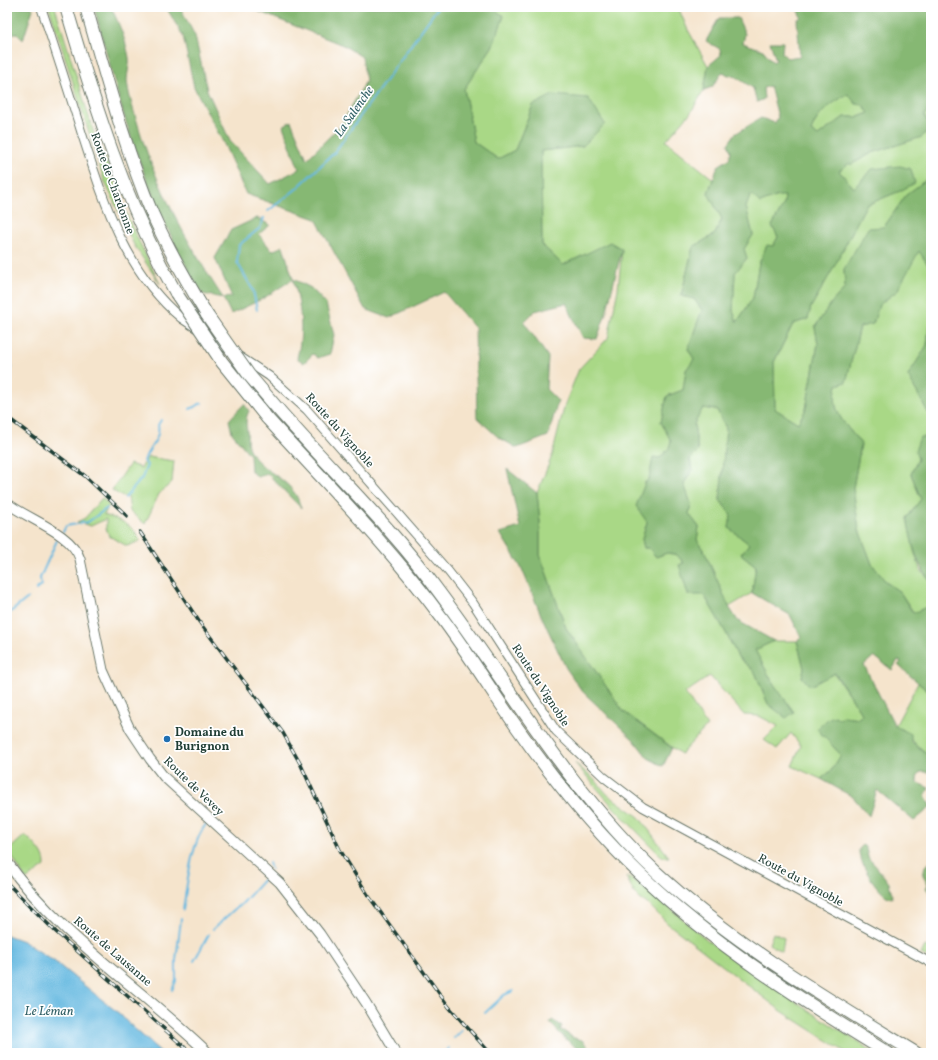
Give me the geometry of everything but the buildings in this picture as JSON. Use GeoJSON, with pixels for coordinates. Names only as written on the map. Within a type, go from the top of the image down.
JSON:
{"type":"FeatureCollection","features":[{"type":"Feature","properties":{"kind":"highway"},"geometry":{"type":"LineString","coordinates":[[66,7],[89,84],[120,176],[141,226],[176,293],[218,356],[267,418],[397,559],[444,621],[544,765],[601,834],[670,901],[726,947],[806,1002],[888,1053]]}},
{"type":"Feature","properties":{"kind":"highway"},"geometry":{"type":"LineString","coordinates":[[86,7],[119,121],[144,194],[175,261],[207,315],[246,370],[278,409],[391,532],[438,589],[533,727],[571,778],[612,826],[656,872],[726,930],[774,964],[916,1053]]}},
{"type":"Feature","properties":{"kind":"main road","name":"Route de Vevey"},"geometry":{"type":"LineString","coordinates":[[7,503],[24,515],[62,536],[77,552],[103,670],[130,729],[150,759],[164,777],[280,883],[336,958],[396,1053]]}},
{"type":"Feature","properties":{"kind":"main road","name":"Route de Lausanne"},"geometry":{"type":"LineString","coordinates":[[7,862],[25,886],[57,919],[208,1053]]}},
{"type":"Feature","properties":{"kind":"street","name":"Route de Chardonne"},"geometry":{"type":"LineString","coordinates":[[41,7],[100,189],[126,250],[140,273],[168,307],[194,328],[250,363],[283,387]]}},
{"type":"Feature","properties":{"kind":"street","name":"Route du Vignoble"},"geometry":{"type":"LineString","coordinates":[[283,387],[307,410],[448,571],[473,603],[556,731],[604,776],[643,807],[836,913],[931,962]]}},
{"type":"Feature","properties":{"kind":"green space"},"geometry":{"type":"Polygon","coordinates":[[[12,7],[32,7],[33,9],[23,40],[16,33],[10,34],[7,31],[12,7]]]}},
{"type":"Feature","properties":{"kind":"green space"},"geometry":{"type":"Polygon","coordinates":[[[49,7],[55,7],[97,143],[100,145],[131,225],[160,284],[134,245],[104,180],[49,7]]]}},
{"type":"Feature","properties":{"kind":"green space"},"geometry":{"type":"Polygon","coordinates":[[[94,7],[111,7],[117,20],[128,51],[129,64],[127,80],[130,99],[152,166],[172,211],[196,255],[223,298],[202,294],[179,253],[159,210],[141,166],[126,122],[94,7]]]}},
{"type":"Feature","properties":{"kind":"green space"},"geometry":{"type":"Polygon","coordinates":[[[166,7],[180,7],[195,36],[207,90],[230,141],[270,184],[299,169],[283,126],[291,121],[307,159],[341,125],[366,81],[362,57],[343,45],[247,7],[490,7],[504,16],[492,47],[464,89],[474,142],[498,159],[515,150],[533,105],[553,95],[588,98],[605,124],[583,146],[541,151],[542,245],[563,265],[610,242],[622,249],[607,310],[597,339],[583,338],[566,303],[535,311],[524,322],[548,357],[546,389],[558,401],[548,436],[517,448],[498,437],[477,418],[475,328],[444,292],[389,318],[365,309],[316,219],[246,194],[224,144],[194,87],[183,36],[166,7]]]}},
{"type":"Feature","properties":{"kind":"green space"},"geometry":{"type":"Polygon","coordinates":[[[490,7],[678,7],[687,28],[708,66],[704,90],[691,112],[666,141],[713,179],[708,193],[722,219],[715,234],[693,247],[681,296],[694,299],[702,310],[688,349],[694,359],[686,370],[683,390],[667,396],[661,422],[671,441],[669,448],[660,458],[653,458],[649,479],[644,483],[647,522],[642,539],[644,548],[649,548],[656,557],[667,553],[677,554],[684,564],[679,565],[704,595],[738,657],[755,672],[768,704],[793,712],[773,683],[755,650],[774,641],[797,641],[804,668],[802,677],[834,673],[862,714],[859,718],[843,716],[817,729],[841,755],[831,771],[821,779],[792,766],[801,746],[791,733],[777,749],[764,740],[778,726],[759,716],[744,715],[710,676],[685,693],[707,726],[681,754],[623,711],[566,628],[540,555],[540,522],[537,493],[552,456],[565,404],[579,369],[608,338],[618,289],[622,250],[610,243],[563,265],[542,245],[541,151],[583,146],[533,105],[515,150],[498,159],[474,142],[464,89],[492,47],[504,16],[490,7]]]}},
{"type":"Feature","properties":{"kind":"green space"},"geometry":{"type":"Polygon","coordinates":[[[796,7],[931,7],[931,107],[924,116],[931,127],[922,137],[872,153],[852,164],[848,164],[839,171],[854,188],[872,169],[900,166],[911,169],[915,183],[866,205],[833,269],[811,307],[808,319],[793,324],[774,362],[775,409],[798,423],[806,409],[818,344],[815,327],[832,302],[845,288],[844,269],[868,228],[884,227],[906,195],[931,176],[931,270],[919,251],[897,291],[879,305],[873,324],[860,327],[846,382],[837,385],[835,395],[837,410],[840,417],[861,444],[853,488],[859,530],[872,564],[886,582],[900,592],[913,613],[931,605],[931,694],[898,665],[901,662],[898,660],[892,670],[874,656],[864,665],[895,726],[911,734],[911,741],[931,757],[931,772],[920,772],[917,777],[918,783],[929,788],[925,796],[931,807],[914,821],[877,790],[869,816],[853,797],[821,779],[831,771],[841,755],[817,729],[829,718],[835,716],[840,719],[843,716],[859,718],[862,714],[835,673],[810,686],[802,677],[804,668],[797,641],[801,637],[790,615],[752,593],[756,566],[741,554],[749,544],[729,528],[731,515],[720,500],[726,428],[717,410],[703,408],[694,424],[698,451],[690,459],[692,470],[684,484],[691,504],[689,514],[699,527],[697,540],[705,553],[729,607],[738,621],[774,641],[755,650],[773,683],[794,712],[786,718],[768,704],[755,672],[738,657],[704,595],[688,595],[679,565],[684,563],[677,555],[667,553],[656,557],[649,548],[644,548],[642,539],[647,522],[636,506],[645,483],[649,479],[653,457],[660,458],[669,448],[671,441],[661,422],[667,396],[683,390],[686,370],[694,359],[688,349],[702,310],[694,299],[681,296],[693,247],[715,234],[722,219],[708,193],[718,166],[729,159],[731,151],[728,144],[735,134],[761,118],[775,123],[778,117],[770,86],[763,88],[764,99],[757,102],[753,88],[736,77],[722,73],[712,87],[704,90],[708,66],[721,55],[720,49],[706,41],[719,18],[738,18],[745,34],[743,43],[763,50],[773,62],[776,60],[770,42],[783,42],[782,53],[787,58],[800,56],[797,20],[801,17],[796,7]],[[848,94],[836,101],[821,114],[811,131],[818,136],[844,117],[858,117],[869,113],[862,104],[856,104],[848,94]],[[751,194],[746,207],[753,235],[744,249],[747,258],[735,273],[733,311],[737,322],[753,298],[759,263],[767,245],[773,246],[778,237],[772,226],[784,204],[785,196],[778,196],[760,203],[751,194]]]}},
{"type":"Feature","properties":{"kind":"green space"},"geometry":{"type":"Polygon","coordinates":[[[848,93],[856,104],[862,104],[869,113],[858,117],[844,117],[818,136],[811,131],[817,118],[831,104],[848,93]]]}},
{"type":"Feature","properties":{"kind":"green space"},"geometry":{"type":"Polygon","coordinates":[[[931,107],[931,126],[924,116],[931,107]]]}},
{"type":"Feature","properties":{"kind":"green space"},"geometry":{"type":"Polygon","coordinates":[[[931,127],[931,176],[906,195],[884,227],[844,269],[845,288],[832,302],[815,327],[818,343],[806,409],[798,423],[775,409],[774,362],[793,324],[808,319],[811,307],[833,269],[866,205],[900,191],[872,169],[854,188],[839,171],[848,163],[852,164],[872,153],[921,137],[931,127]]]}},
{"type":"Feature","properties":{"kind":"green space"},"geometry":{"type":"Polygon","coordinates":[[[751,193],[760,203],[785,195],[784,204],[772,226],[778,237],[773,246],[759,263],[753,298],[737,322],[733,311],[735,273],[747,258],[744,249],[753,235],[746,207],[751,193]]]}},
{"type":"Feature","properties":{"kind":"green space"},"geometry":{"type":"Polygon","coordinates":[[[257,218],[270,225],[259,234],[272,251],[283,246],[293,279],[264,298],[231,314],[223,298],[232,297],[215,258],[231,230],[257,218]]]}},
{"type":"Feature","properties":{"kind":"green space"},"geometry":{"type":"Polygon","coordinates":[[[919,250],[931,270],[931,325],[929,326],[927,345],[908,376],[931,418],[929,437],[911,474],[921,499],[907,518],[914,551],[920,569],[931,582],[931,605],[914,613],[900,592],[886,582],[872,564],[859,530],[853,488],[861,444],[840,417],[837,410],[835,395],[837,385],[846,382],[860,327],[873,323],[879,305],[897,291],[919,250]]]}},
{"type":"Feature","properties":{"kind":"green space"},"geometry":{"type":"Polygon","coordinates":[[[293,279],[311,288],[326,304],[334,335],[330,354],[318,358],[313,354],[304,363],[297,358],[301,318],[293,279]]]}},
{"type":"Feature","properties":{"kind":"green space"},"geometry":{"type":"Polygon","coordinates":[[[931,325],[931,418],[908,376],[927,345],[929,326],[931,325]]]}},
{"type":"Feature","properties":{"kind":"green space"},"geometry":{"type":"Polygon","coordinates":[[[244,404],[249,411],[246,421],[247,442],[249,449],[258,462],[289,486],[296,494],[301,508],[268,474],[257,477],[251,471],[250,455],[232,433],[229,420],[244,404]]]}},
{"type":"Feature","properties":{"kind":"green space"},"geometry":{"type":"Polygon","coordinates":[[[703,408],[717,410],[726,428],[720,500],[731,515],[729,528],[749,544],[741,554],[756,566],[752,593],[729,607],[705,553],[697,540],[699,527],[689,514],[691,504],[684,484],[692,470],[690,459],[698,451],[694,424],[703,408]]]}},
{"type":"Feature","properties":{"kind":"green space"},"geometry":{"type":"Polygon","coordinates":[[[931,429],[931,582],[918,560],[907,518],[921,499],[911,474],[918,459],[915,451],[920,437],[929,437],[931,429]]]}},
{"type":"Feature","properties":{"kind":"green space"},"geometry":{"type":"Polygon","coordinates":[[[148,457],[174,461],[172,482],[159,494],[145,524],[130,511],[128,497],[121,496],[112,490],[130,464],[141,468],[148,457]]]}},
{"type":"Feature","properties":{"kind":"green space"},"geometry":{"type":"Polygon","coordinates":[[[507,469],[537,493],[540,522],[540,555],[566,628],[623,711],[672,748],[663,766],[648,758],[634,740],[582,691],[566,668],[541,615],[522,569],[500,533],[520,527],[507,469]]]}},
{"type":"Feature","properties":{"kind":"green space"},"geometry":{"type":"Polygon","coordinates":[[[102,498],[109,505],[104,515],[121,521],[130,527],[134,530],[140,541],[127,546],[109,536],[106,528],[106,519],[91,526],[77,522],[85,518],[102,498]]]}},
{"type":"Feature","properties":{"kind":"green space"},"geometry":{"type":"Polygon","coordinates":[[[918,683],[931,694],[931,738],[927,742],[931,748],[931,757],[895,726],[918,683]]]}},
{"type":"Feature","properties":{"kind":"green space"},"geometry":{"type":"Polygon","coordinates":[[[575,763],[597,782],[607,794],[639,817],[669,857],[663,857],[656,851],[615,809],[575,763]]]}},
{"type":"Feature","properties":{"kind":"green space"},"geometry":{"type":"Polygon","coordinates":[[[25,835],[35,845],[45,861],[45,866],[26,880],[7,848],[7,844],[11,848],[25,835]]]}},
{"type":"Feature","properties":{"kind":"green space"},"geometry":{"type":"Polygon","coordinates":[[[863,845],[866,848],[869,859],[889,883],[893,895],[892,898],[882,892],[870,878],[865,869],[859,854],[859,849],[863,845]]]}},
{"type":"Feature","properties":{"kind":"green space"},"geometry":{"type":"Polygon","coordinates":[[[931,862],[931,895],[926,888],[928,884],[923,875],[925,866],[931,862]]]}},
{"type":"Feature","properties":{"kind":"green space"},"geometry":{"type":"Polygon","coordinates":[[[626,876],[650,892],[734,960],[875,1053],[847,1053],[780,1010],[667,923],[649,905],[634,893],[626,876]]]}},
{"type":"Feature","properties":{"kind":"green space"},"geometry":{"type":"Polygon","coordinates":[[[773,933],[784,938],[782,952],[769,944],[773,933]]]}},
{"type":"Feature","properties":{"kind":"green space"},"geometry":{"type":"Polygon","coordinates":[[[925,946],[931,948],[931,959],[921,954],[925,946]]]}},
{"type":"Feature","properties":{"kind":"green space"},"geometry":{"type":"Polygon","coordinates":[[[552,1020],[562,1026],[560,1029],[574,1038],[582,1040],[593,1053],[575,1047],[550,1023],[552,1020]]]}},
{"type":"Feature","properties":{"kind":"water","name":"Le Léman"},"geometry":{"type":"Polygon","coordinates":[[[7,935],[23,941],[54,961],[121,1015],[162,1053],[7,1053],[7,935]]]}},
{"type":"Feature","properties":{"kind":"waterway","name":"La Salenche"},"geometry":{"type":"LineString","coordinates":[[268,211],[295,190],[334,153],[438,7]]}},
{"type":"Feature","properties":{"kind":"waterway","name":"La Salenche"},"geometry":{"type":"LineString","coordinates":[[257,310],[253,290],[237,262],[239,245],[260,228],[264,218]]}},
{"type":"Feature","properties":{"kind":"waterway"},"geometry":{"type":"LineString","coordinates":[[7,378],[12,367]]}},
{"type":"Feature","properties":{"kind":"waterway","name":"La Salenche"},"geometry":{"type":"LineString","coordinates":[[190,409],[202,403]]}},
{"type":"Feature","properties":{"kind":"waterway","name":"La Salenche"},"geometry":{"type":"LineString","coordinates":[[125,498],[142,478],[147,465],[144,461],[158,435],[158,425],[161,420]]}},
{"type":"Feature","properties":{"kind":"waterway","name":"La Salenche"},"geometry":{"type":"LineString","coordinates":[[63,532],[66,526],[88,522],[107,508]]}},
{"type":"Feature","properties":{"kind":"waterway","name":"La Salenche"},"geometry":{"type":"LineString","coordinates":[[36,590],[41,585],[40,578],[58,538]]}},
{"type":"Feature","properties":{"kind":"waterway","name":"La Salenche"},"geometry":{"type":"LineString","coordinates":[[7,615],[28,598]]}},
{"type":"Feature","properties":{"kind":"waterway"},"geometry":{"type":"LineString","coordinates":[[183,910],[193,852],[207,823]]}},
{"type":"Feature","properties":{"kind":"waterway"},"geometry":{"type":"LineString","coordinates":[[269,863],[271,869]]}},
{"type":"Feature","properties":{"kind":"waterway"},"geometry":{"type":"LineString","coordinates":[[213,929],[241,905],[267,876]]}},
{"type":"Feature","properties":{"kind":"waterway"},"geometry":{"type":"LineString","coordinates":[[172,990],[176,981],[176,960],[181,919]]}},
{"type":"Feature","properties":{"kind":"waterway"},"geometry":{"type":"LineString","coordinates":[[194,961],[209,934]]}},
{"type":"Feature","properties":{"kind":"waterway"},"geometry":{"type":"LineString","coordinates":[[485,1013],[504,995],[513,991]]}},
{"type":"Feature","properties":{"kind":"waterway"},"geometry":{"type":"LineString","coordinates":[[454,1038],[462,1030]]}},
{"type":"Feature","properties":{"kind":"waterway"},"geometry":{"type":"LineString","coordinates":[[445,1053],[449,1048]]}},
{"type":"Feature","properties":{"kind":"railway"},"geometry":{"type":"LineString","coordinates":[[7,417],[85,476],[127,516]]}},
{"type":"Feature","properties":{"kind":"railway"},"geometry":{"type":"LineString","coordinates":[[140,532],[200,623],[283,733],[301,765],[340,850],[368,895],[449,1007],[490,1053]]}},
{"type":"Feature","properties":{"kind":"railway"},"geometry":{"type":"LineString","coordinates":[[7,883],[56,932],[191,1053]]}},
{"type":"Feature","properties":{"kind":"place","name":"Domaine du Burignon"},"geometry":{"type":"Point","coordinates":[167,739]}}]}
